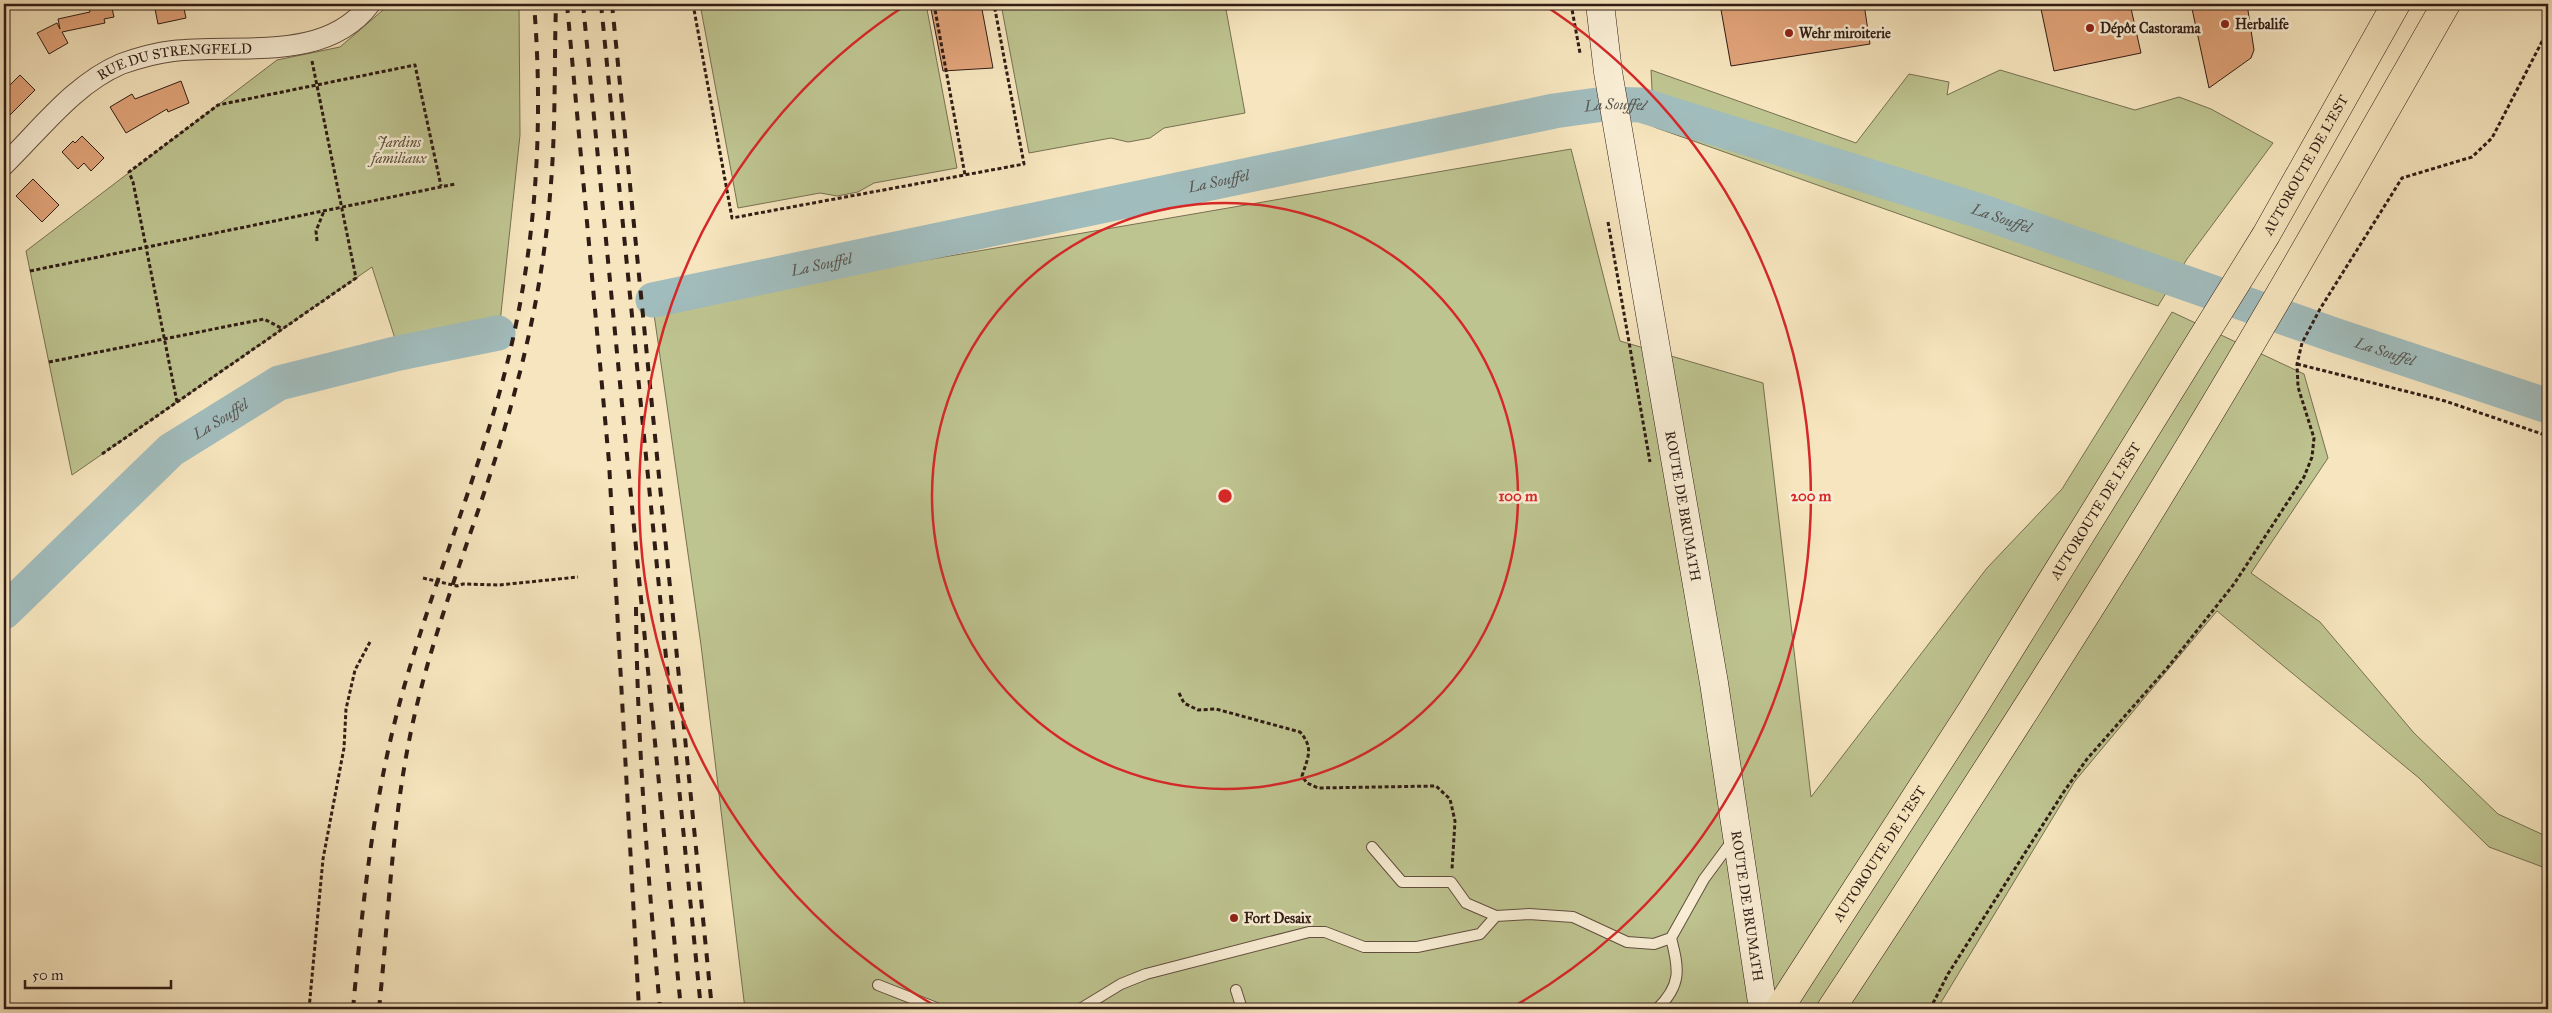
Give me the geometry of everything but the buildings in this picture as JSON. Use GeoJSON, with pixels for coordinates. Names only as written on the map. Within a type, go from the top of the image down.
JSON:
{"type":"FeatureCollection","features":[{"type":"Feature","properties":{"kind":"highway","name":"AUTOROUTE DE L’EST"},"geometry":{"type":"LineString","coordinates":[[1780,1009],[1972,710],[2266,235],[2396,4]]}},
{"type":"Feature","properties":{"kind":"highway"},"geometry":{"type":"LineString","coordinates":[[1831,1009],[2019,719],[2166,485],[2306,250],[2446,4]]}},
{"type":"Feature","properties":{"kind":"main road","name":"ROUTE DE BRUMATH"},"geometry":{"type":"LineString","coordinates":[[1600,4],[1608,72],[1710,664],[1763,1009]]}},
{"type":"Feature","properties":{"kind":"street","name":"RUE DU STRENGFELD"},"geometry":{"type":"LineString","coordinates":[[4,165],[76,92],[103,73],[122,64],[174,51],[283,47],[308,43],[337,30],[354,19],[370,4]]}},
{"type":"Feature","properties":{"kind":"lane"},"geometry":{"type":"LineString","coordinates":[[1372,847],[1402,882],[1451,882],[1466,903],[1496,916],[1529,914],[1573,918],[1627,942],[1654,944],[1671,938],[1704,879],[1736,836]]}},
{"type":"Feature","properties":{"kind":"lane"},"geometry":{"type":"LineString","coordinates":[[1080,1009],[1122,984],[1146,974],[1309,932],[1325,932],[1364,947],[1417,946],[1480,934],[1496,916]]}},
{"type":"Feature","properties":{"kind":"lane"},"geometry":{"type":"LineString","coordinates":[[1657,1009],[1676,983],[1679,967],[1671,938]]}},
{"type":"Feature","properties":{"kind":"lane"},"geometry":{"type":"LineString","coordinates":[[878,985],[939,1009]]}},
{"type":"Feature","properties":{"kind":"lane"},"geometry":{"type":"LineString","coordinates":[[1236,990],[1242,1009]]}},
{"type":"Feature","properties":{"kind":"path"},"geometry":{"type":"LineString","coordinates":[[693,4],[732,218],[1024,164],[994,4]]}},
{"type":"Feature","properties":{"kind":"path"},"geometry":{"type":"LineString","coordinates":[[934,4],[966,175]]}},
{"type":"Feature","properties":{"kind":"path"},"geometry":{"type":"LineString","coordinates":[[1571,4],[1581,58]]}},
{"type":"Feature","properties":{"kind":"path"},"geometry":{"type":"LineString","coordinates":[[1930,1009],[1948,974],[2063,793],[2087,760],[2162,673],[2234,584],[2304,477],[2312,457],[2314,438],[2298,387],[2297,364],[2302,343],[2320,309],[2402,178],[2472,157],[2492,138],[2548,30]]}},
{"type":"Feature","properties":{"kind":"path"},"geometry":{"type":"LineString","coordinates":[[102,454],[356,278],[308,43]]}},
{"type":"Feature","properties":{"kind":"path"},"geometry":{"type":"LineString","coordinates":[[177,402],[133,182],[129,172],[218,105],[415,65],[441,186]]}},
{"type":"Feature","properties":{"kind":"path"},"geometry":{"type":"LineString","coordinates":[[30,271],[455,184]]}},
{"type":"Feature","properties":{"kind":"path"},"geometry":{"type":"LineString","coordinates":[[317,241],[316,232],[325,210]]}},
{"type":"Feature","properties":{"kind":"path"},"geometry":{"type":"LineString","coordinates":[[49,362],[264,320],[283,329]]}},
{"type":"Feature","properties":{"kind":"path"},"geometry":{"type":"LineString","coordinates":[[2297,364],[2445,401],[2548,436]]}},
{"type":"Feature","properties":{"kind":"path"},"geometry":{"type":"LineString","coordinates":[[423,578],[457,586],[463,584],[498,585],[578,577]]}},
{"type":"Feature","properties":{"kind":"path"},"geometry":{"type":"LineString","coordinates":[[309,1009],[323,860],[344,748],[346,709],[355,670],[371,640]]}},
{"type":"Feature","properties":{"kind":"path"},"geometry":{"type":"LineString","coordinates":[[1179,693],[1184,703],[1198,710],[1216,709],[1300,732],[1308,740],[1309,752],[1302,776],[1306,783],[1318,788],[1436,786],[1450,799],[1455,821],[1451,882]]}},
{"type":"Feature","properties":{"kind":"green space","name":"Jardins familiaux"},"geometry":{"type":"Polygon","coordinates":[[[390,4],[519,4],[520,135],[499,332],[399,351],[372,267],[72,475],[26,251],[277,60],[340,47],[390,4]]]}},
{"type":"Feature","properties":{"kind":"green space"},"geometry":{"type":"Polygon","coordinates":[[[700,4],[926,4],[957,168],[874,183],[858,192],[837,196],[820,193],[738,208],[700,4]]]}},
{"type":"Feature","properties":{"kind":"green space"},"geometry":{"type":"Polygon","coordinates":[[[1001,4],[1225,4],[1245,113],[1164,128],[1150,138],[1128,142],[1111,138],[1029,153],[1001,4]]]}},
{"type":"Feature","properties":{"kind":"green space"},"geometry":{"type":"Polygon","coordinates":[[[1651,70],[1856,143],[1909,74],[1949,82],[1947,95],[2000,70],[2135,110],[2179,97],[2211,109],[2273,143],[2187,259],[2158,306],[1654,127],[1651,70]]]}},
{"type":"Feature","properties":{"kind":"green space"},"geometry":{"type":"Polygon","coordinates":[[[1571,149],[1620,341],[1763,383],[1811,797],[1987,568],[2062,489],[2172,312],[2304,374],[2328,458],[2251,573],[2320,622],[2414,733],[2498,814],[2548,837],[2548,869],[2489,847],[2419,778],[2217,611],[2075,781],[1937,1009],[745,1009],[701,645],[653,307],[1571,149]]]}},
{"type":"Feature","properties":{"kind":"waterway","name":"La Souffel"},"geometry":{"type":"LineString","coordinates":[[653,300],[1554,111],[1604,104],[1641,105],[1983,212],[2337,336],[2548,406]]}},
{"type":"Feature","properties":{"kind":"waterway","name":"La Souffel"},"geometry":{"type":"LineString","coordinates":[[4,612],[171,450],[279,383],[399,353],[498,333]]}},
{"type":"Feature","properties":{"kind":"railway"},"geometry":{"type":"LineString","coordinates":[[353,1009],[369,860],[388,750],[419,636],[495,408],[519,309],[533,208],[537,157],[538,106],[534,4]]}},
{"type":"Feature","properties":{"kind":"railway"},"geometry":{"type":"LineString","coordinates":[[379,1009],[400,793],[413,722],[423,680],[449,596],[504,429],[522,363],[538,292],[548,219],[552,171],[556,4]]}},
{"type":"Feature","properties":{"kind":"railway"},"geometry":{"type":"LineString","coordinates":[[567,4],[609,462],[639,1009]]}},
{"type":"Feature","properties":{"kind":"railway"},"geometry":{"type":"LineString","coordinates":[[583,4],[681,1009]]}},
{"type":"Feature","properties":{"kind":"railway"},"geometry":{"type":"LineString","coordinates":[[601,4],[701,1009]]}},
{"type":"Feature","properties":{"kind":"railway"},"geometry":{"type":"LineString","coordinates":[[612,4],[712,1009]]}},
{"type":"Feature","properties":{"kind":"railway"},"geometry":{"type":"LineString","coordinates":[[636,607],[641,758],[647,859],[660,1009]]}},
{"type":"Feature","properties":{"kind":"place","name":"Herbalife"},"geometry":{"type":"Point","coordinates":[2225,24]}},
{"type":"Feature","properties":{"kind":"place","name":"Dépôt Castorama"},"geometry":{"type":"Point","coordinates":[2090,28]}},
{"type":"Feature","properties":{"kind":"place","name":"Wehr miroiterie"},"geometry":{"type":"Point","coordinates":[1789,33]}},
{"type":"Feature","properties":{"kind":"place","name":"Fort Desaix"},"geometry":{"type":"Point","coordinates":[1234,918]}}]}
